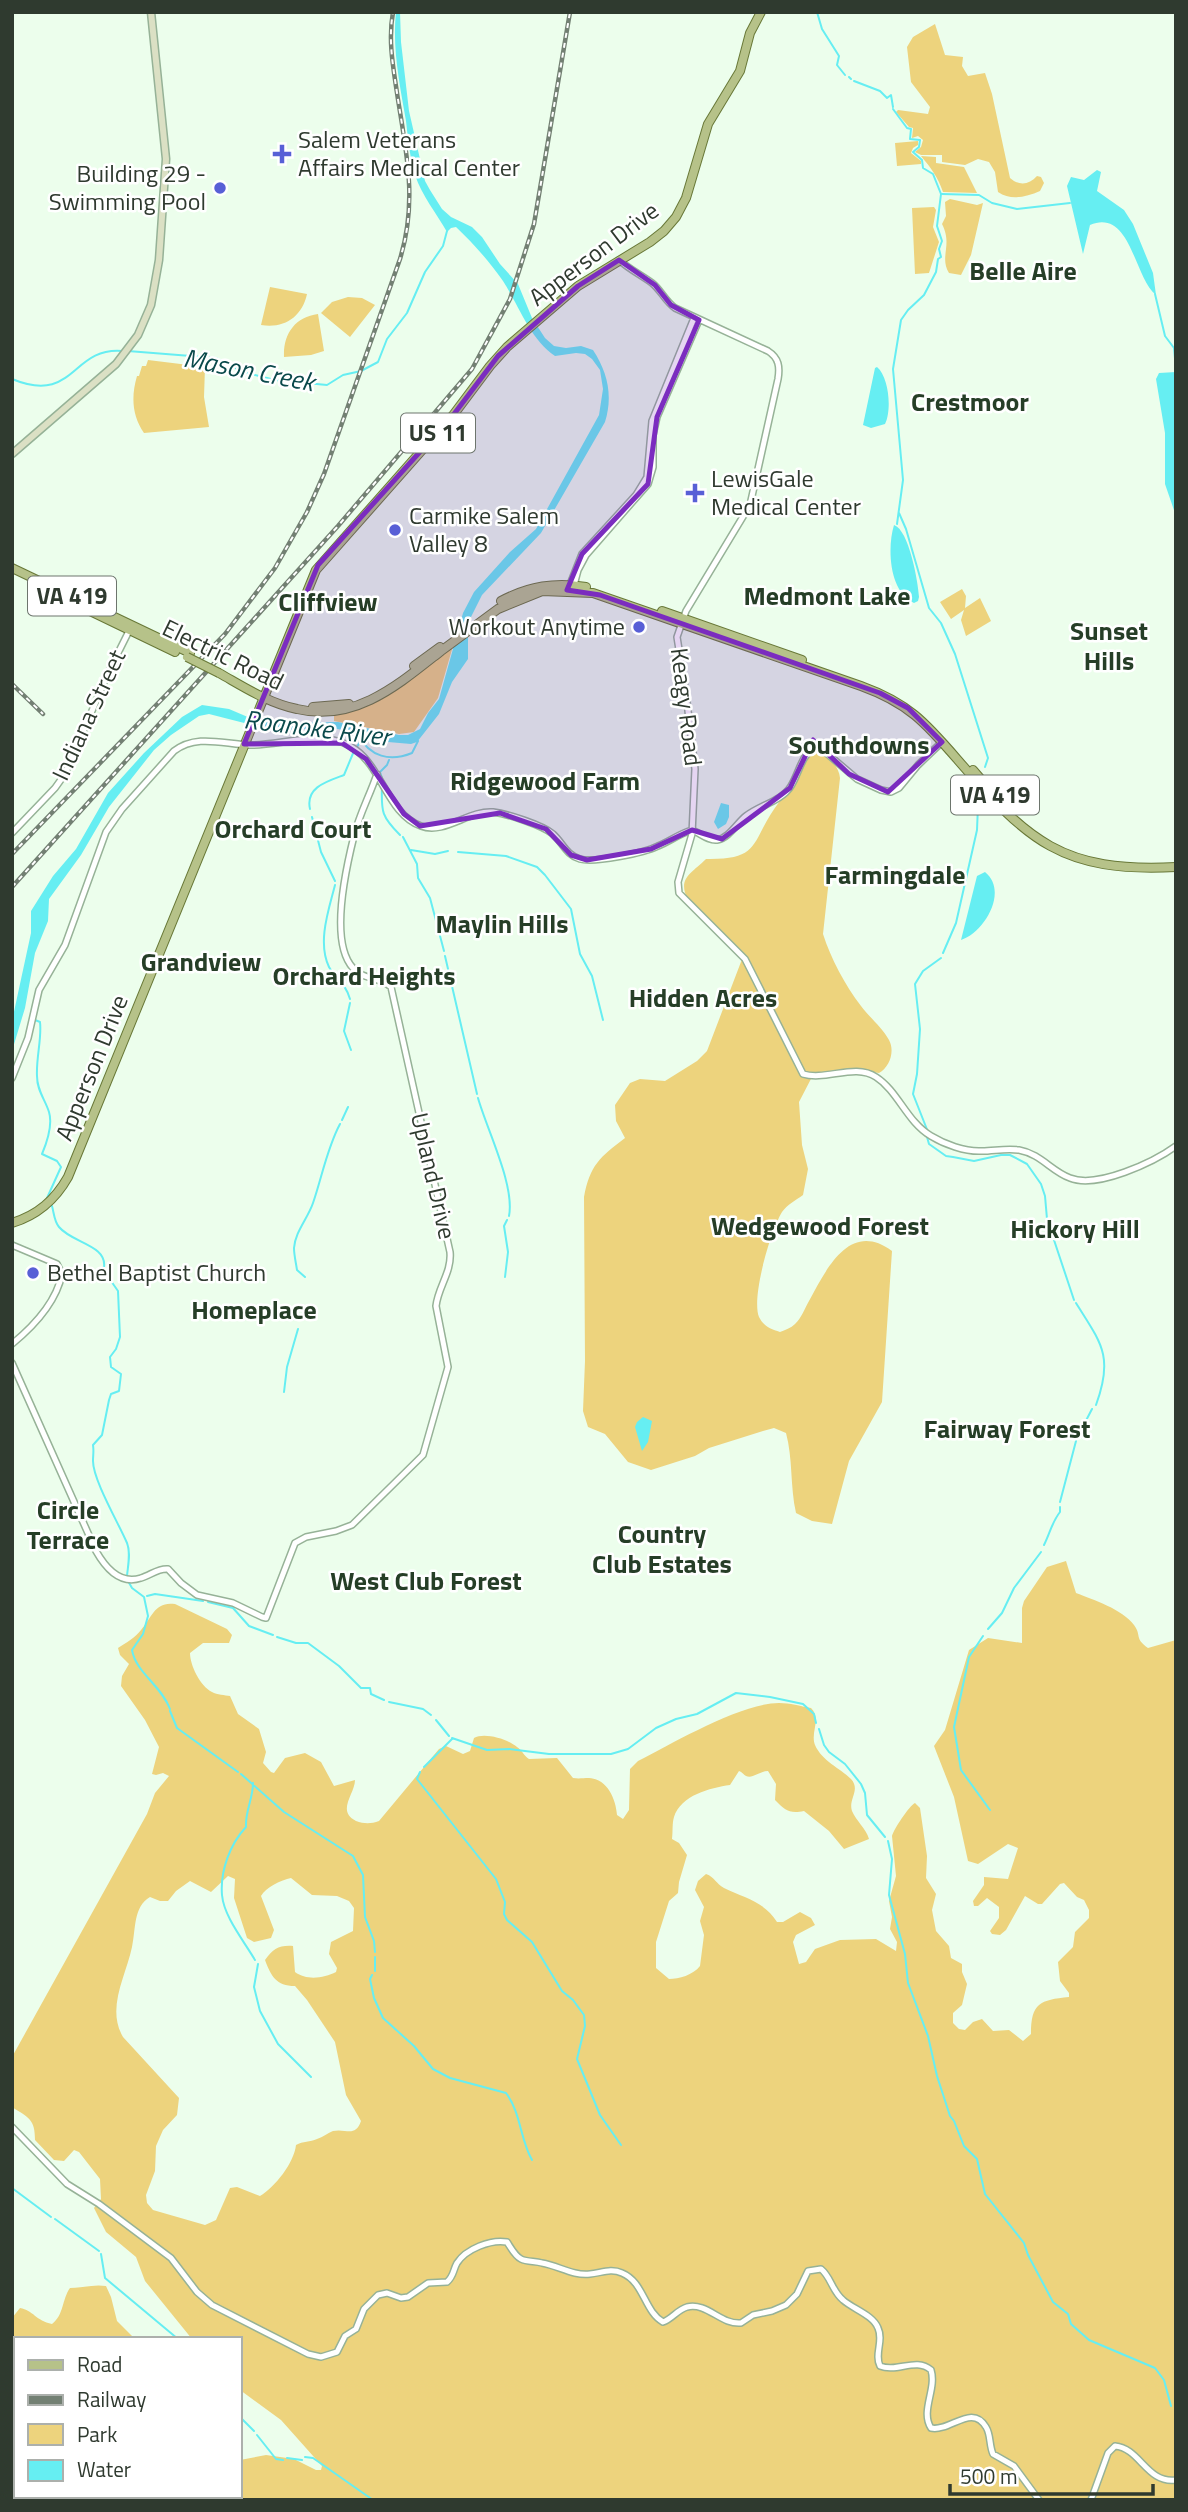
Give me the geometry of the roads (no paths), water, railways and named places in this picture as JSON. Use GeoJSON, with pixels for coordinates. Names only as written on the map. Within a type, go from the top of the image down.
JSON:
{"type":"FeatureCollection","features":[{"type":"Feature","properties":{"kind":"main road"},"geometry":{"type":"LineString","coordinates":[[12,454],[104,376],[127,352],[148,314],[155,290],[166,159],[151,12]]}},
{"type":"Feature","properties":{"kind":"main road","name":"Apperson Drive"},"geometry":{"type":"LineString","coordinates":[[12,1223],[28,1217],[49,1203],[64,1185],[75,1163],[318,565],[454,414],[498,356],[578,286],[650,242],[667,228],[686,198],[708,124],[740,71],[750,33],[761,12]]}},
{"type":"Feature","properties":{"kind":"main road","name":"VA 419"},"geometry":{"type":"LineString","coordinates":[[12,568],[130,628]]}},
{"type":"Feature","properties":{"kind":"main road","name":"VA 419"},"geometry":{"type":"LineString","coordinates":[[12,574],[130,628]]}},
{"type":"Feature","properties":{"kind":"main road","name":"Electric Road"},"geometry":{"type":"LineString","coordinates":[[130,628],[220,671],[264,696],[307,706],[346,705],[381,691],[443,648],[502,601],[544,585],[568,590],[596,589],[682,622]]}},
{"type":"Feature","properties":{"kind":"main road","name":"VA 419"},"geometry":{"type":"LineString","coordinates":[[682,622],[888,696],[916,715],[1006,814],[1046,844],[1078,859],[1103,865],[1128,868],[1176,865]]}},
{"type":"Feature","properties":{"kind":"main road","name":"VA 419"},"geometry":{"type":"LineString","coordinates":[[682,622],[868,683],[905,700],[927,718],[1010,811],[1038,834],[1061,847],[1115,862],[1176,865]]}},
{"type":"Feature","properties":{"kind":"street","name":"Keagy Road"},"geometry":{"type":"LineString","coordinates":[[618,260],[655,285],[671,305],[696,319],[764,348],[778,361],[779,374],[753,491],[743,519],[682,622],[677,644],[695,762],[692,830],[678,882],[679,892],[745,959],[803,1074],[823,1077],[858,1071],[876,1077],[929,1134],[972,1150],[1005,1149],[1031,1153],[1069,1178],[1101,1179],[1148,1162],[1176,1146]]}},
{"type":"Feature","properties":{"kind":"street"},"geometry":{"type":"LineString","coordinates":[[568,590],[584,554],[648,484],[653,467],[653,435],[657,417],[696,319]]}},
{"type":"Feature","properties":{"kind":"street","name":"Indiana Street"},"geometry":{"type":"LineString","coordinates":[[12,833],[51,793],[65,774],[130,628]]}},
{"type":"Feature","properties":{"kind":"street"},"geometry":{"type":"LineString","coordinates":[[12,1077],[33,1020],[41,985],[63,948],[98,850],[114,818],[181,746],[208,741],[244,744],[336,741],[356,750],[404,814],[420,826],[436,827],[479,813],[500,813],[546,829],[571,855],[583,860],[651,849],[692,830],[711,839],[724,837],[761,805],[781,796],[790,788],[805,756],[813,748],[824,751],[857,779],[891,792],[899,788],[942,742]]}},
{"type":"Feature","properties":{"kind":"street","name":"Upland Drive"},"geometry":{"type":"LineString","coordinates":[[12,1363],[99,1557],[111,1572],[127,1579],[137,1579],[161,1569],[168,1569],[197,1595],[233,1603],[266,1618],[295,1543],[306,1537],[342,1530],[352,1525],[423,1455],[447,1372],[448,1359],[436,1306],[437,1296],[450,1265],[450,1252],[391,986],[360,975],[347,961],[341,942],[345,887],[354,837],[377,775]]}},
{"type":"Feature","properties":{"kind":"street"},"geometry":{"type":"LineString","coordinates":[[12,1245],[57,1264],[62,1277],[39,1320],[12,1344]]}},
{"type":"Feature","properties":{"kind":"street"},"geometry":{"type":"LineString","coordinates":[[12,2127],[67,2184],[99,2204],[171,2258],[207,2302],[313,2356],[326,2356],[337,2352],[345,2336],[356,2329],[364,2309],[379,2295],[387,2293],[401,2298],[408,2297],[428,2283],[447,2282],[453,2276],[460,2259],[478,2246],[492,2242],[507,2242],[520,2259],[545,2263],[569,2272],[622,2272],[636,2284],[650,2308],[663,2322],[681,2309],[693,2306],[725,2321],[741,2323],[756,2314],[786,2305],[797,2294],[807,2273],[813,2268],[821,2269],[837,2295],[878,2326],[880,2339],[877,2359],[880,2366],[886,2368],[918,2364],[931,2370],[933,2381],[928,2416],[931,2428],[940,2428],[968,2416],[979,2420],[987,2429],[993,2454],[1014,2466],[1040,2500]]}},
{"type":"Feature","properties":{"kind":"street"},"geometry":{"type":"LineString","coordinates":[[1091,2500],[1108,2453],[1115,2446],[1126,2449],[1157,2477],[1176,2480]]}},
{"type":"Feature","properties":{"kind":"water","name":"Roanoke River"},"geometry":{"type":"Polygon","coordinates":[[[396,12],[400,12],[409,111],[425,181],[442,209],[451,217],[472,227],[518,284],[532,318],[545,338],[554,346],[581,346],[593,350],[608,385],[609,403],[605,422],[541,533],[482,595],[468,623],[468,659],[452,682],[439,714],[417,742],[388,742],[330,727],[293,730],[260,727],[209,714],[199,716],[154,750],[109,807],[81,855],[49,899],[48,921],[35,953],[25,1008],[12,1051],[12,1021],[31,933],[31,911],[53,876],[76,849],[108,793],[144,753],[182,717],[202,705],[229,709],[257,721],[338,722],[399,735],[408,735],[420,729],[439,699],[463,613],[474,592],[510,552],[536,529],[599,415],[603,389],[600,370],[592,359],[585,354],[576,353],[555,356],[546,349],[492,266],[456,227],[447,232],[422,190],[412,162],[399,81],[395,39],[396,12]]]}},
{"type":"Feature","properties":{"kind":"water"},"geometry":{"type":"Polygon","coordinates":[[[1097,170],[1101,172],[1097,191],[1124,210],[1133,224],[1153,273],[1156,295],[1142,274],[1123,235],[1115,226],[1104,222],[1090,225],[1083,254],[1067,186],[1071,177],[1084,180],[1097,170]]]}},
{"type":"Feature","properties":{"kind":"water"},"geometry":{"type":"Polygon","coordinates":[[[877,367],[887,386],[888,411],[885,424],[871,428],[863,425],[877,367]]]}},
{"type":"Feature","properties":{"kind":"water"},"geometry":{"type":"Polygon","coordinates":[[[1176,372],[1176,516],[1165,484],[1165,433],[1156,379],[1159,373],[1176,372]]]}},
{"type":"Feature","properties":{"kind":"water","name":"Medmont Lake"},"geometry":{"type":"Polygon","coordinates":[[[894,525],[904,536],[912,557],[919,597],[914,603],[899,589],[895,580],[891,557],[894,525]]]}},
{"type":"Feature","properties":{"kind":"water"},"geometry":{"type":"Polygon","coordinates":[[[721,803],[729,805],[729,817],[726,824],[718,829],[714,822],[721,803]]]}},
{"type":"Feature","properties":{"kind":"water"},"geometry":{"type":"Polygon","coordinates":[[[985,872],[992,880],[995,890],[991,910],[978,929],[961,940],[977,876],[985,872]]]}},
{"type":"Feature","properties":{"kind":"water"},"geometry":{"type":"Polygon","coordinates":[[[643,1417],[652,1421],[648,1442],[642,1451],[635,1427],[643,1417]]]}},
{"type":"Feature","properties":{"kind":"waterway"},"geometry":{"type":"LineString","coordinates":[[817,12],[822,29],[839,56],[837,65],[845,75]]}},
{"type":"Feature","properties":{"kind":"waterway"},"geometry":{"type":"LineString","coordinates":[[854,81],[880,91],[887,98],[891,95],[893,107]]}},
{"type":"Feature","properties":{"kind":"waterway"},"geometry":{"type":"LineString","coordinates":[[893,109],[907,128],[911,129],[910,139],[920,140],[919,147],[913,152],[922,160],[923,168],[933,174],[941,194],[937,226],[942,241],[936,272],[924,295],[901,320],[893,369],[903,480],[897,524]]}},
{"type":"Feature","properties":{"kind":"waterway"},"geometry":{"type":"LineString","coordinates":[[942,194],[979,195],[992,203],[1017,209],[1070,203]]}},
{"type":"Feature","properties":{"kind":"waterway","name":"Mason Creek"},"geometry":{"type":"LineString","coordinates":[[128,351],[216,358],[243,372],[275,380],[327,385],[343,375],[361,371],[378,362],[387,339],[407,313],[425,272],[443,246],[447,231]]}},
{"type":"Feature","properties":{"kind":"waterway"},"geometry":{"type":"LineString","coordinates":[[1155,294],[1165,336],[1174,348],[1176,369]]}},
{"type":"Feature","properties":{"kind":"waterway","name":"Mason Creek"},"geometry":{"type":"LineString","coordinates":[[12,379],[33,385],[49,385],[61,381],[92,357],[105,352],[122,351]]}},
{"type":"Feature","properties":{"kind":"waterway"},"geometry":{"type":"LineString","coordinates":[[899,513],[929,608],[941,623],[955,654],[988,758],[985,767]]}},
{"type":"Feature","properties":{"kind":"waterway","name":"Roanoke River"},"geometry":{"type":"LineString","coordinates":[[358,735],[368,748],[388,757],[412,753],[418,741]]}},
{"type":"Feature","properties":{"kind":"waterway","name":"Roanoke River"},"geometry":{"type":"LineString","coordinates":[[357,747],[361,740]]}},
{"type":"Feature","properties":{"kind":"waterway","name":"Roanoke River"},"geometry":{"type":"LineString","coordinates":[[310,809],[309,801],[314,790],[344,775],[354,751]]}},
{"type":"Feature","properties":{"kind":"waterway","name":"Roanoke River"},"geometry":{"type":"LineString","coordinates":[[382,778],[380,772],[389,760]]}},
{"type":"Feature","properties":{"kind":"waterway"},"geometry":{"type":"LineString","coordinates":[[382,787],[384,814],[400,835]]}},
{"type":"Feature","properties":{"kind":"waterway"},"geometry":{"type":"LineString","coordinates":[[943,953],[956,923],[982,795]]}},
{"type":"Feature","properties":{"kind":"waterway"},"geometry":{"type":"LineString","coordinates":[[312,817],[321,852],[335,881]]}},
{"type":"Feature","properties":{"kind":"waterway"},"geometry":{"type":"LineString","coordinates":[[403,837],[417,864],[418,878],[430,898],[444,951]]}},
{"type":"Feature","properties":{"kind":"waterway"},"geometry":{"type":"LineString","coordinates":[[411,850],[435,854],[448,851]]}},
{"type":"Feature","properties":{"kind":"waterway"},"geometry":{"type":"LineString","coordinates":[[458,852],[506,856],[537,867],[545,875],[571,909],[580,954],[592,976],[603,1020]]}},
{"type":"Feature","properties":{"kind":"waterway"},"geometry":{"type":"LineString","coordinates":[[335,885],[325,926],[324,947],[329,967],[350,999]]}},
{"type":"Feature","properties":{"kind":"waterway"},"geometry":{"type":"LineString","coordinates":[[445,956],[477,1094]]}},
{"type":"Feature","properties":{"kind":"waterway"},"geometry":{"type":"LineString","coordinates":[[928,1132],[913,1094],[920,1029],[915,984],[923,971],[941,958]]}},
{"type":"Feature","properties":{"kind":"waterway"},"geometry":{"type":"LineString","coordinates":[[350,1003],[344,1031],[351,1050]]}},
{"type":"Feature","properties":{"kind":"waterway"},"geometry":{"type":"LineString","coordinates":[[35,1020],[40,1022],[37,1081],[50,1117],[49,1133],[42,1154],[57,1161],[61,1167],[47,1198]]}},
{"type":"Feature","properties":{"kind":"waterway"},"geometry":{"type":"LineString","coordinates":[[478,1098],[504,1173],[510,1203],[509,1216]]}},
{"type":"Feature","properties":{"kind":"waterway"},"geometry":{"type":"LineString","coordinates":[[342,1120],[348,1107]]}},
{"type":"Feature","properties":{"kind":"waterway"},"geometry":{"type":"LineString","coordinates":[[305,1277],[297,1270],[295,1242],[313,1203],[340,1124]]}},
{"type":"Feature","properties":{"kind":"waterway"},"geometry":{"type":"LineString","coordinates":[[927,1137],[929,1144],[946,1156],[974,1161],[1010,1155],[1027,1164],[1041,1184],[1047,1219],[1074,1300]]}},
{"type":"Feature","properties":{"kind":"waterway"},"geometry":{"type":"LineString","coordinates":[[52,1206],[59,1227],[100,1254],[104,1267],[92,1274],[91,1278],[111,1281],[118,1291],[120,1337],[110,1357],[111,1367],[121,1374],[119,1391],[111,1394],[102,1435],[93,1445],[93,1461],[102,1490],[128,1547],[127,1576]]}},
{"type":"Feature","properties":{"kind":"waterway"},"geometry":{"type":"LineString","coordinates":[[505,1277],[508,1252],[504,1226],[507,1220]]}},
{"type":"Feature","properties":{"kind":"waterway"},"geometry":{"type":"LineString","coordinates":[[1076,1303],[1102,1351],[1104,1374],[1096,1405]]}},
{"type":"Feature","properties":{"kind":"waterway"},"geometry":{"type":"LineString","coordinates":[[284,1392],[287,1367],[298,1329]]}},
{"type":"Feature","properties":{"kind":"waterway"},"geometry":{"type":"LineString","coordinates":[[1077,1438],[1092,1409]]}},
{"type":"Feature","properties":{"kind":"waterway"},"geometry":{"type":"LineString","coordinates":[[1060,1502],[1076,1441]]}},
{"type":"Feature","properties":{"kind":"waterway"},"geometry":{"type":"LineString","coordinates":[[1044,1545],[1060,1507]]}},
{"type":"Feature","properties":{"kind":"waterway"},"geometry":{"type":"LineString","coordinates":[[988,1629],[1002,1613],[1014,1588],[1041,1552]]}},
{"type":"Feature","properties":{"kind":"waterway"},"geometry":{"type":"LineString","coordinates":[[128,1581],[132,1588],[144,1597],[148,1616],[143,1634],[132,1650],[134,1658],[170,1709]]}},
{"type":"Feature","properties":{"kind":"waterway"},"geometry":{"type":"LineString","coordinates":[[147,1596],[155,1594],[203,1601]]}},
{"type":"Feature","properties":{"kind":"waterway"},"geometry":{"type":"LineString","coordinates":[[208,1602],[233,1608],[249,1626],[273,1635]]}},
{"type":"Feature","properties":{"kind":"waterway"},"geometry":{"type":"LineString","coordinates":[[983,1636],[969,1657],[954,1727],[961,1770],[990,1810]]}},
{"type":"Feature","properties":{"kind":"waterway"},"geometry":{"type":"LineString","coordinates":[[277,1637],[296,1643],[308,1643],[339,1666],[361,1688],[370,1688],[371,1694],[384,1700]]}},
{"type":"Feature","properties":{"kind":"waterway"},"geometry":{"type":"LineString","coordinates":[[452,1738],[487,1750],[611,1754],[628,1749],[656,1728],[697,1714],[736,1693],[803,1704],[814,1714],[816,1723]]}},
{"type":"Feature","properties":{"kind":"waterway"},"geometry":{"type":"LineString","coordinates":[[389,1702],[423,1709],[431,1715]]}},
{"type":"Feature","properties":{"kind":"waterway"},"geometry":{"type":"LineString","coordinates":[[170,1711],[177,1728],[238,1772]]}},
{"type":"Feature","properties":{"kind":"waterway"},"geometry":{"type":"LineString","coordinates":[[436,1720],[449,1736]]}},
{"type":"Feature","properties":{"kind":"waterway"},"geometry":{"type":"LineString","coordinates":[[819,1729],[829,1752],[845,1764],[861,1784],[865,1793],[867,1815],[885,1837]]}},
{"type":"Feature","properties":{"kind":"waterway"},"geometry":{"type":"LineString","coordinates":[[424,1767],[452,1739]]}},
{"type":"Feature","properties":{"kind":"waterway"},"geometry":{"type":"LineString","coordinates":[[420,1772],[417,1779],[496,1879],[505,1902],[504,1914],[507,1920],[532,1942],[562,1991],[584,2015],[585,2026],[577,2059],[600,2115],[621,2145]]}},
{"type":"Feature","properties":{"kind":"waterway"},"geometry":{"type":"LineString","coordinates":[[241,1774],[284,1812],[353,1856],[363,1875],[365,1917],[375,1952]]}},
{"type":"Feature","properties":{"kind":"waterway"},"geometry":{"type":"LineString","coordinates":[[253,1783],[246,1827],[227,1858],[222,1895],[226,1912],[255,1960]]}},
{"type":"Feature","properties":{"kind":"waterway"},"geometry":{"type":"LineString","coordinates":[[888,1841],[892,1859],[889,1895],[905,1954],[908,1983],[928,2036],[950,2116],[964,2146],[977,2159],[985,2194],[1024,2243],[1053,2302],[1068,2314],[1071,2324],[1089,2340],[1155,2368],[1164,2380],[1171,2406]]}},
{"type":"Feature","properties":{"kind":"waterway"},"geometry":{"type":"LineString","coordinates":[[375,1957],[375,1971]]}},
{"type":"Feature","properties":{"kind":"waterway"},"geometry":{"type":"LineString","coordinates":[[258,1964],[254,1987],[260,2011],[278,2044],[311,2077]]}},
{"type":"Feature","properties":{"kind":"waterway"},"geometry":{"type":"LineString","coordinates":[[372,1975],[370,1979],[374,1998],[383,2018],[414,2046],[433,2069],[450,2078],[506,2093],[515,2109],[532,2160]]}},
{"type":"Feature","properties":{"kind":"waterway"},"geometry":{"type":"LineString","coordinates":[[12,2188],[51,2217]]}},
{"type":"Feature","properties":{"kind":"waterway"},"geometry":{"type":"LineString","coordinates":[[55,2219],[99,2251]]}},
{"type":"Feature","properties":{"kind":"waterway"},"geometry":{"type":"LineString","coordinates":[[101,2254],[105,2278],[176,2337]]}},
{"type":"Feature","properties":{"kind":"waterway"},"geometry":{"type":"LineString","coordinates":[[242,2419],[254,2431]]}},
{"type":"Feature","properties":{"kind":"waterway"},"geometry":{"type":"LineString","coordinates":[[257,2435],[276,2459],[283,2460]]}},
{"type":"Feature","properties":{"kind":"waterway"},"geometry":{"type":"LineString","coordinates":[[305,2457],[313,2458],[373,2500]]}},
{"type":"Feature","properties":{"kind":"waterway"},"geometry":{"type":"LineString","coordinates":[[287,2458],[302,2460]]}},
{"type":"Feature","properties":{"kind":"railway"},"geometry":{"type":"LineString","coordinates":[[12,854],[225,634],[275,568],[307,512],[324,474],[400,259],[405,237],[409,176],[392,53],[393,12]]}},
{"type":"Feature","properties":{"kind":"railway"},"geometry":{"type":"LineString","coordinates":[[12,887],[338,526],[472,369],[510,299],[534,224],[570,12]]}},
{"type":"Feature","properties":{"kind":"railway"},"geometry":{"type":"LineString","coordinates":[[12,684],[43,714]]}},
{"type":"Feature","properties":{"kind":"place","name":"Salem Veterans Affairs Medical Center"},"geometry":{"type":"Point","coordinates":[282,154]}},
{"type":"Feature","properties":{"kind":"place","name":"Building 29 - Swimming Pool"},"geometry":{"type":"Point","coordinates":[220,188]}},
{"type":"Feature","properties":{"kind":"place","name":"LewisGale Medical Center"},"geometry":{"type":"Point","coordinates":[695,493]}},
{"type":"Feature","properties":{"kind":"place","name":"Carmike Salem Valley 8"},"geometry":{"type":"Point","coordinates":[395,530]}},
{"type":"Feature","properties":{"kind":"place","name":"Workout Anytime"},"geometry":{"type":"Point","coordinates":[639,627]}},
{"type":"Feature","properties":{"kind":"place","name":"Bethel Baptist Church"},"geometry":{"type":"Point","coordinates":[33,1273]}},
{"type":"Feature","properties":{"kind":"district","name":"Belle Aire"},"geometry":{"type":"Point","coordinates":[1023,271]}},
{"type":"Feature","properties":{"kind":"district","name":"Crestmoor"},"geometry":{"type":"Point","coordinates":[970,402]}},
{"type":"Feature","properties":{"kind":"district","name":"Medmont Lake"},"geometry":{"type":"Point","coordinates":[827,596]}},
{"type":"Feature","properties":{"kind":"district","name":"Cliffview"},"geometry":{"type":"Point","coordinates":[328,602]}},
{"type":"Feature","properties":{"kind":"district","name":"Sunset Hills"},"geometry":{"type":"Point","coordinates":[1109,646]}},
{"type":"Feature","properties":{"kind":"district","name":"Southdowns"},"geometry":{"type":"Point","coordinates":[859,745]}},
{"type":"Feature","properties":{"kind":"district","name":"Ridgewood Farm"},"geometry":{"type":"Point","coordinates":[545,781]}},
{"type":"Feature","properties":{"kind":"district","name":"Orchard Court"},"geometry":{"type":"Point","coordinates":[293,829]}},
{"type":"Feature","properties":{"kind":"district","name":"Farmingdale"},"geometry":{"type":"Point","coordinates":[895,875]}},
{"type":"Feature","properties":{"kind":"district","name":"Maylin Hills"},"geometry":{"type":"Point","coordinates":[502,924]}},
{"type":"Feature","properties":{"kind":"district","name":"Grandview"},"geometry":{"type":"Point","coordinates":[201,962]}},
{"type":"Feature","properties":{"kind":"district","name":"Orchard Heights"},"geometry":{"type":"Point","coordinates":[364,976]}},
{"type":"Feature","properties":{"kind":"district","name":"Hidden Acres"},"geometry":{"type":"Point","coordinates":[703,998]}},
{"type":"Feature","properties":{"kind":"district","name":"Wedgewood Forest"},"geometry":{"type":"Point","coordinates":[820,1226]}},
{"type":"Feature","properties":{"kind":"district","name":"Hickory Hill"},"geometry":{"type":"Point","coordinates":[1075,1229]}},
{"type":"Feature","properties":{"kind":"district","name":"Homeplace"},"geometry":{"type":"Point","coordinates":[254,1310]}},
{"type":"Feature","properties":{"kind":"district","name":"Fairway Forest"},"geometry":{"type":"Point","coordinates":[1007,1429]}},
{"type":"Feature","properties":{"kind":"district","name":"Circle Terrace"},"geometry":{"type":"Point","coordinates":[68,1525]}},
{"type":"Feature","properties":{"kind":"district","name":"Country Club Estates"},"geometry":{"type":"Point","coordinates":[662,1549]}},
{"type":"Feature","properties":{"kind":"district","name":"West Club Forest"},"geometry":{"type":"Point","coordinates":[426,1581]}}]}
